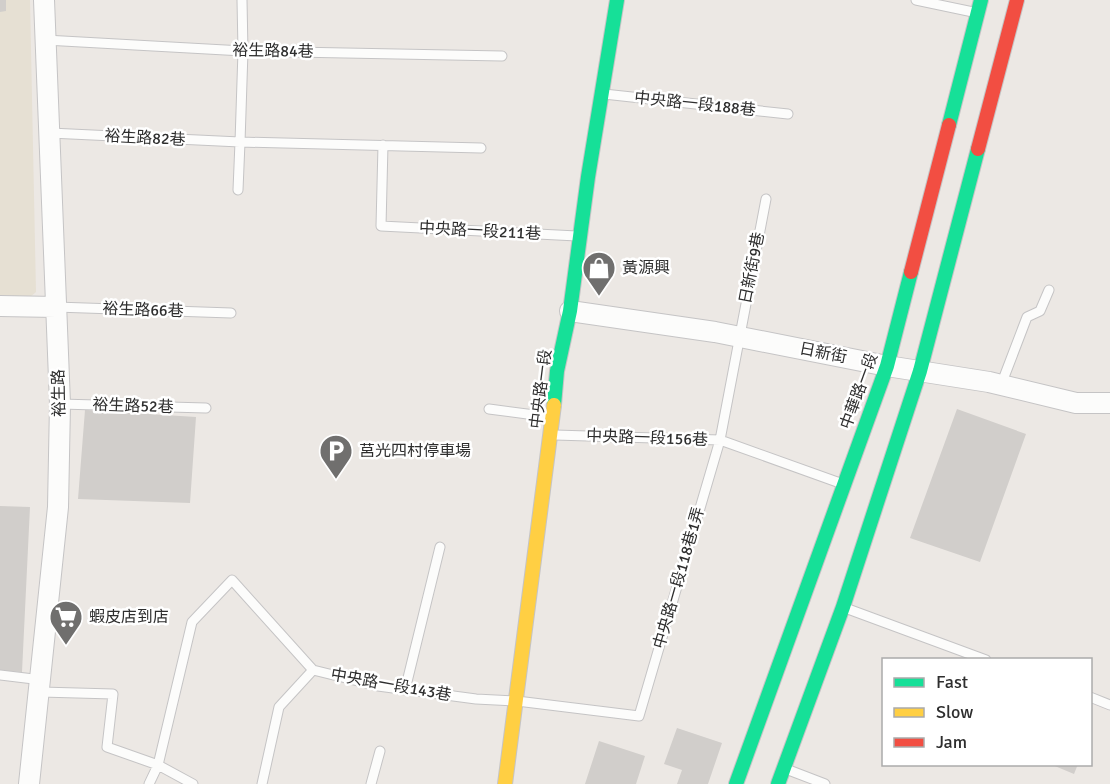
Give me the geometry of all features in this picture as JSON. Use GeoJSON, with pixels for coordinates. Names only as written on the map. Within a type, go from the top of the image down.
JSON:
{"type":"FeatureCollection","features":[{"type":"Feature","properties":{"kind":"main road","name":"中央路一段"},"geometry":{"type":"LineString","coordinates":[[505,784],[518,701],[552,435],[557,371],[570,311],[617,0]]}},
{"type":"Feature","properties":{"kind":"main road"},"geometry":{"type":"LineString","coordinates":[[778,784],[843,607],[920,371],[1017,0]]}},
{"type":"Feature","properties":{"kind":"main road","name":"中華路一段"},"geometry":{"type":"LineString","coordinates":[[736,784],[842,484],[887,366],[980,6]]}},
{"type":"Feature","properties":{"kind":"street","name":"裕生路"},"geometry":{"type":"LineString","coordinates":[[29,784],[58,507],[60,404],[57,276],[44,0]]}},
{"type":"Feature","properties":{"kind":"street"},"geometry":{"type":"LineString","coordinates":[[0,306],[56,307]]}},
{"type":"Feature","properties":{"kind":"street","name":"日新街"},"geometry":{"type":"LineString","coordinates":[[570,311],[738,336],[887,366],[1001,385],[1076,403],[1110,403]]}},
{"type":"Feature","properties":{"kind":"lane"},"geometry":{"type":"LineString","coordinates":[[238,190],[243,51],[242,0]]}},
{"type":"Feature","properties":{"kind":"lane"},"geometry":{"type":"LineString","coordinates":[[916,0],[980,6]]}},
{"type":"Feature","properties":{"kind":"lane","name":"裕生路84巷"},"geometry":{"type":"LineString","coordinates":[[45,40],[243,51],[502,56]]}},
{"type":"Feature","properties":{"kind":"lane","name":"中央路一段188巷"},"geometry":{"type":"LineString","coordinates":[[602,93],[788,114]]}},
{"type":"Feature","properties":{"kind":"lane","name":"裕生路82巷"},"geometry":{"type":"LineString","coordinates":[[50,133],[240,142],[481,148]]}},
{"type":"Feature","properties":{"kind":"lane","name":"中央路一段211巷"},"geometry":{"type":"LineString","coordinates":[[383,146],[381,226],[580,237]]}},
{"type":"Feature","properties":{"kind":"lane","name":"日新街9巷"},"geometry":{"type":"LineString","coordinates":[[720,440],[738,336],[766,199]]}},
{"type":"Feature","properties":{"kind":"lane"},"geometry":{"type":"LineString","coordinates":[[1001,385],[1027,317],[1040,311],[1049,290]]}},
{"type":"Feature","properties":{"kind":"lane","name":"裕生路66巷"},"geometry":{"type":"LineString","coordinates":[[56,307],[231,313]]}},
{"type":"Feature","properties":{"kind":"lane","name":"裕生路52巷"},"geometry":{"type":"LineString","coordinates":[[60,404],[206,408]]}},
{"type":"Feature","properties":{"kind":"lane"},"geometry":{"type":"LineString","coordinates":[[489,409],[553,417]]}},
{"type":"Feature","properties":{"kind":"lane","name":"中央路一段156巷"},"geometry":{"type":"LineString","coordinates":[[552,435],[720,440],[842,484]]}},
{"type":"Feature","properties":{"kind":"lane","name":"中央路一段118巷1弄"},"geometry":{"type":"LineString","coordinates":[[639,716],[720,440]]}},
{"type":"Feature","properties":{"kind":"lane"},"geometry":{"type":"LineString","coordinates":[[405,690],[440,547]]}},
{"type":"Feature","properties":{"kind":"lane","name":"中央路一段143巷"},"geometry":{"type":"LineString","coordinates":[[158,765],[192,622],[232,580],[313,670],[405,690],[639,716]]}},
{"type":"Feature","properties":{"kind":"lane"},"geometry":{"type":"LineString","coordinates":[[843,607],[981,658]]}},
{"type":"Feature","properties":{"kind":"lane"},"geometry":{"type":"LineString","coordinates":[[262,784],[279,707],[313,670]]}},
{"type":"Feature","properties":{"kind":"lane"},"geometry":{"type":"LineString","coordinates":[[0,675],[41,686],[113,694],[107,747],[158,765],[193,784]]}},
{"type":"Feature","properties":{"kind":"lane"},"geometry":{"type":"LineString","coordinates":[[1092,699],[1110,705]]}},
{"type":"Feature","properties":{"kind":"lane"},"geometry":{"type":"LineString","coordinates":[[371,784],[380,751]]}},
{"type":"Feature","properties":{"kind":"lane"},"geometry":{"type":"LineString","coordinates":[[148,784],[158,765]]}},
{"type":"Feature","properties":{"kind":"lane"},"geometry":{"type":"LineString","coordinates":[[784,768],[825,784]]}},
{"type":"Feature","properties":{"kind":"shaded area"},"geometry":{"type":"Polygon","coordinates":[[[0,0],[30,0],[36,292],[30,297],[0,295],[0,0]]]}},
{"type":"Feature","properties":{"kind":"building"},"geometry":{"type":"Polygon","coordinates":[[[0,0],[6,0],[6,11],[0,12],[0,0]]]}},
{"type":"Feature","properties":{"kind":"building"},"geometry":{"type":"Polygon","coordinates":[[[957,409],[1026,434],[980,562],[910,538],[957,409]]]}},
{"type":"Feature","properties":{"kind":"building"},"geometry":{"type":"Polygon","coordinates":[[[85,410],[196,417],[190,503],[78,499],[85,410]]]}},
{"type":"Feature","properties":{"kind":"building"},"geometry":{"type":"Polygon","coordinates":[[[0,506],[30,507],[22,672],[0,671],[0,506]]]}},
{"type":"Feature","properties":{"kind":"building"},"geometry":{"type":"Polygon","coordinates":[[[677,728],[722,743],[708,784],[677,784],[682,770],[664,764],[677,728]]]}},
{"type":"Feature","properties":{"kind":"building"},"geometry":{"type":"Polygon","coordinates":[[[599,741],[645,756],[636,784],[585,784],[599,741]]]}},
{"type":"Feature","properties":{"kind":"building"},"geometry":{"type":"Polygon","coordinates":[[[1055,766],[1077,766],[1074,774],[1055,766]]]}},
{"type":"Feature","properties":{"kind":"traffic: fast"},"geometry":{"type":"LineString","coordinates":[[554,405],[557,371],[570,311],[588,177],[617,0]]}},
{"type":"Feature","properties":{"kind":"traffic: fast"},"geometry":{"type":"LineString","coordinates":[[949,125],[981,0]]}},
{"type":"Feature","properties":{"kind":"traffic: fast"},"geometry":{"type":"LineString","coordinates":[[778,784],[843,607],[920,371],[978,149]]}},
{"type":"Feature","properties":{"kind":"traffic: fast"},"geometry":{"type":"LineString","coordinates":[[736,784],[887,366],[911,272]]}},
{"type":"Feature","properties":{"kind":"traffic: slow"},"geometry":{"type":"LineString","coordinates":[[505,784],[554,405]]}},
{"type":"Feature","properties":{"kind":"traffic: jam"},"geometry":{"type":"LineString","coordinates":[[978,149],[1017,0]]}},
{"type":"Feature","properties":{"kind":"traffic: jam"},"geometry":{"type":"LineString","coordinates":[[911,272],[949,125]]}},
{"type":"Feature","properties":{"kind":"place","name":"黃源興"},"geometry":{"type":"Point","coordinates":[599,297]}},
{"type":"Feature","properties":{"kind":"place","name":"莒光四村停車場"},"geometry":{"type":"Point","coordinates":[336,480]}},
{"type":"Feature","properties":{"kind":"place","name":"蝦皮店到店"},"geometry":{"type":"Point","coordinates":[66,646]}}]}
